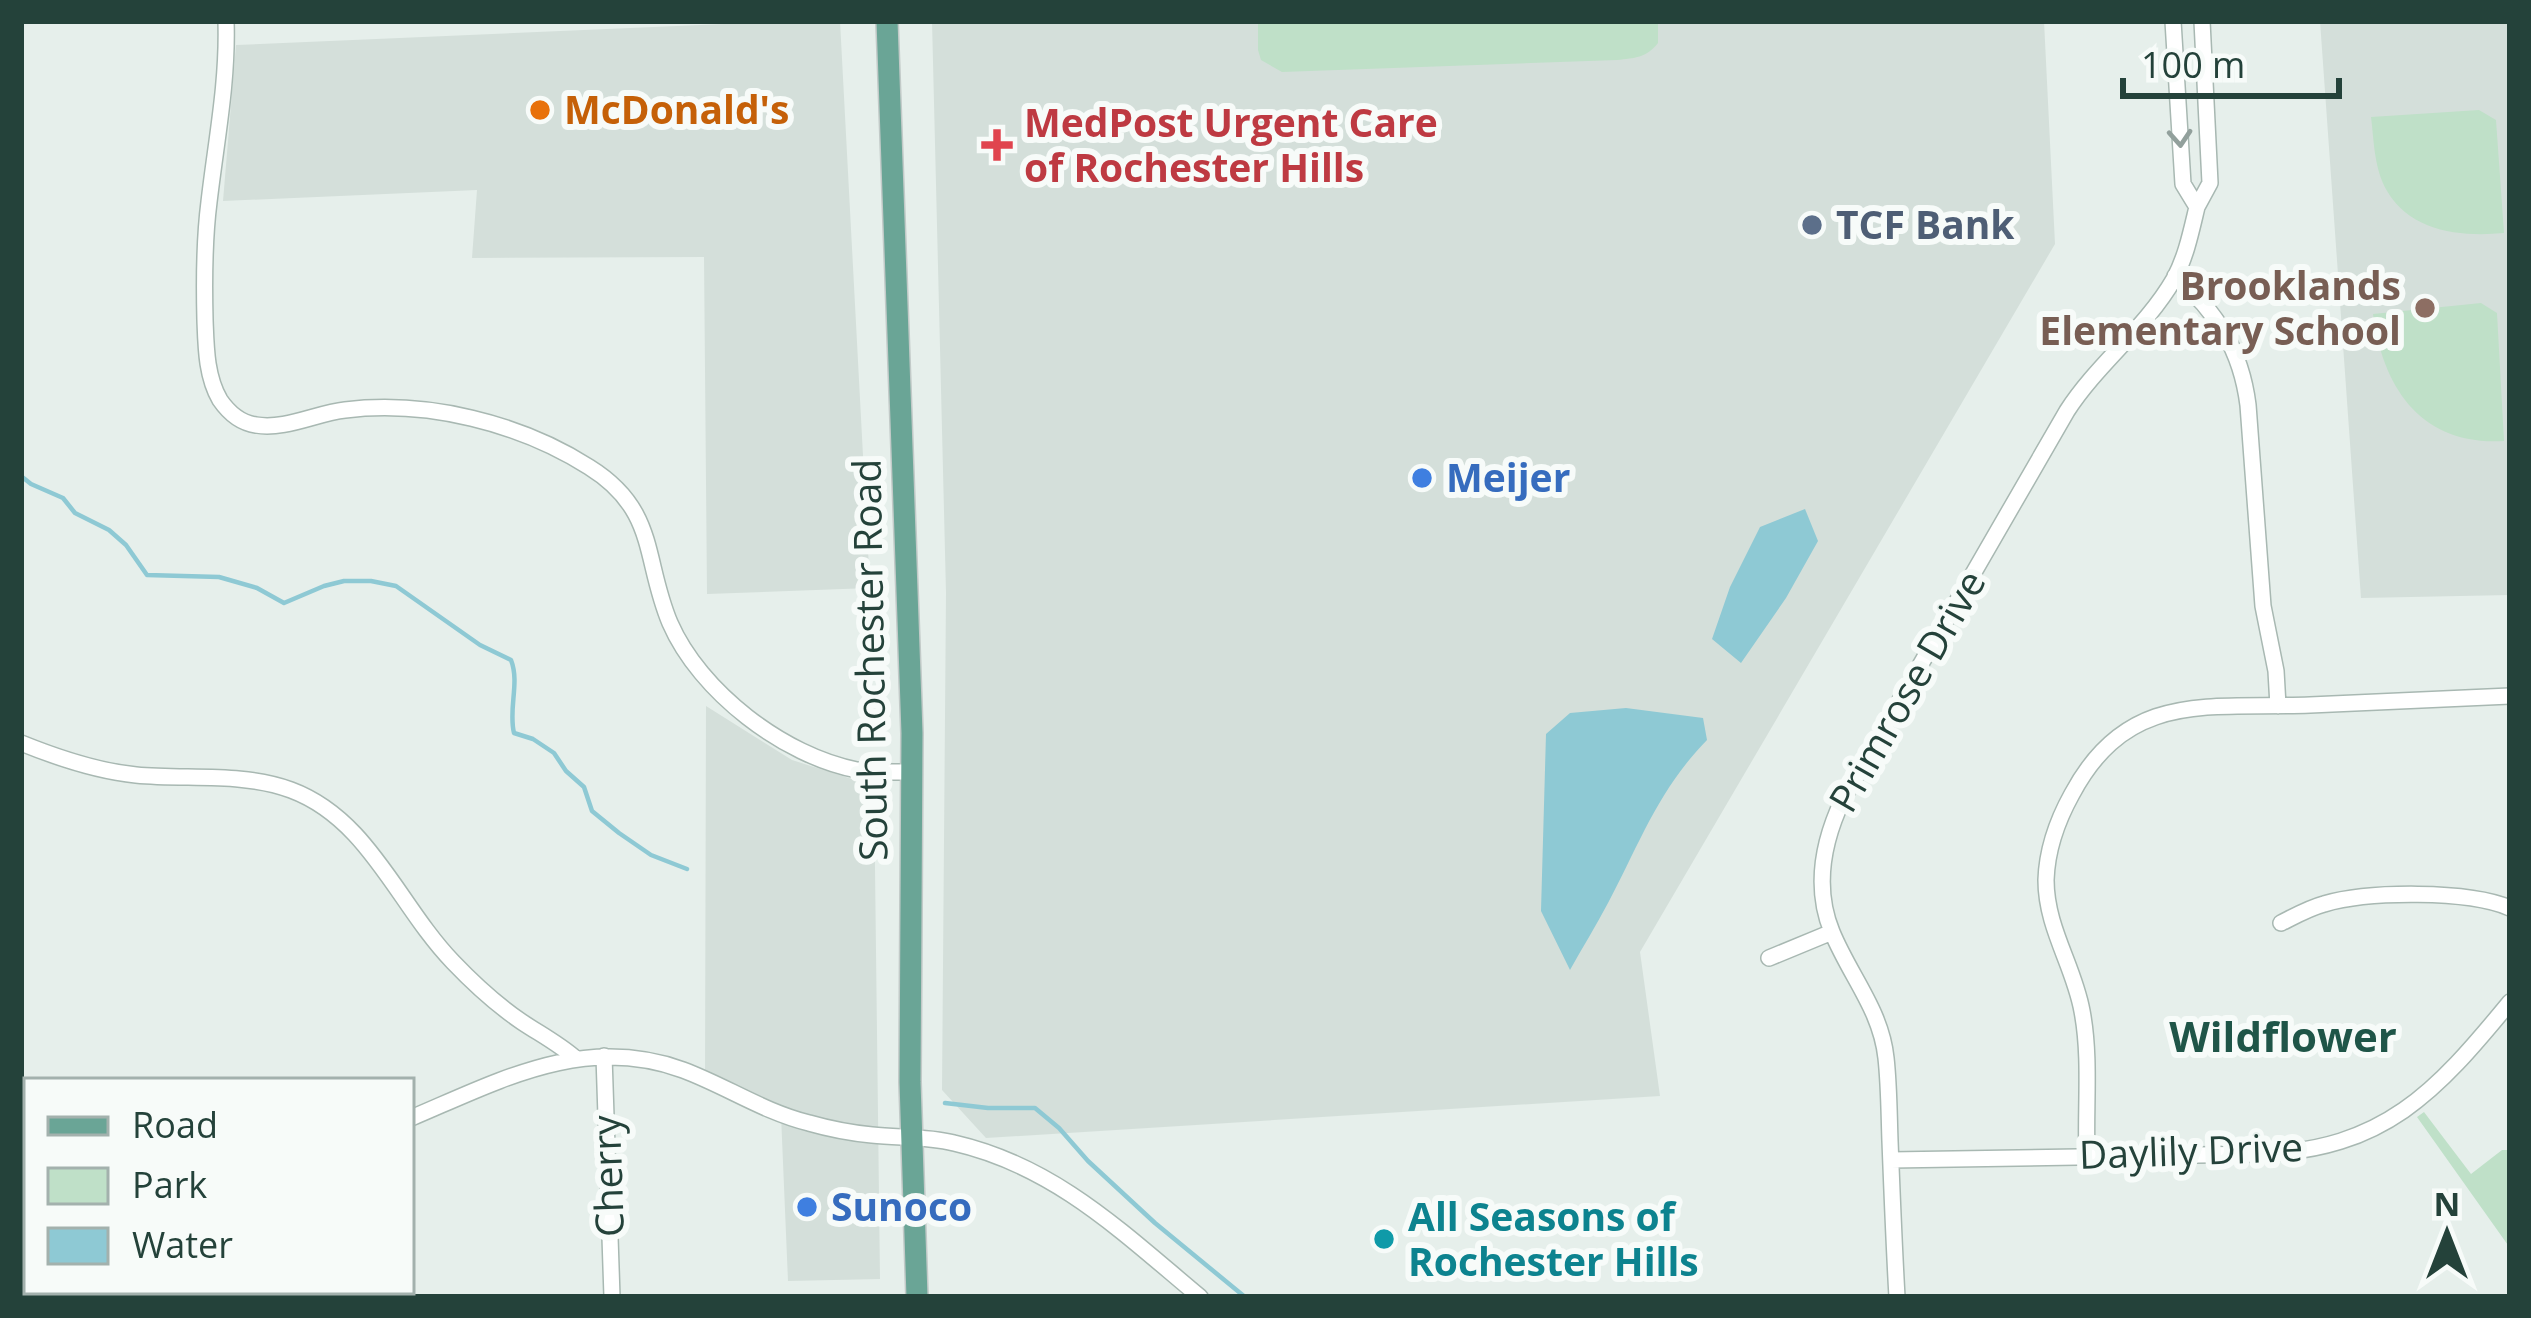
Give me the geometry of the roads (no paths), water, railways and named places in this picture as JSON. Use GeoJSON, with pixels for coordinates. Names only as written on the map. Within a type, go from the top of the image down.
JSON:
{"type":"FeatureCollection","features":[{"type":"Feature","properties":{"kind":"main road","name":"South Rochester Road"},"geometry":{"type":"LineString","coordinates":[[887,21],[912,772],[911,1136],[917,1297]]}},
{"type":"Feature","properties":{"kind":"street"},"geometry":{"type":"LineString","coordinates":[[226,21],[226,72],[204,281],[209,364],[215,390],[227,408],[244,422],[269,426],[355,409],[440,413],[503,428],[569,455],[608,480],[631,504],[645,532],[664,606],[680,643],[725,699],[775,735],[826,761],[866,771],[912,772]]}},
{"type":"Feature","properties":{"kind":"street"},"geometry":{"type":"LineString","coordinates":[[2174,21],[2183,184],[2197,208]]}},
{"type":"Feature","properties":{"kind":"street","name":"Primrose Drive"},"geometry":{"type":"LineString","coordinates":[[1897,1297],[1886,1059],[1871,1005],[1832,932],[1822,866],[1829,832],[1843,799],[2067,411],[2145,320],[2175,276],[2210,183],[2202,21]]}},
{"type":"Feature","properties":{"kind":"street"},"geometry":{"type":"LineString","coordinates":[[2177,98],[2206,97]]}},
{"type":"Feature","properties":{"kind":"street"},"geometry":{"type":"LineString","coordinates":[[2175,276],[2216,317],[2243,372],[2263,605],[2278,706]]}},
{"type":"Feature","properties":{"kind":"street"},"geometry":{"type":"LineString","coordinates":[[2086,1156],[2084,1016],[2047,899],[2050,848],[2061,815],[2101,752],[2143,721],[2189,707],[2510,696]]}},
{"type":"Feature","properties":{"kind":"street"},"geometry":{"type":"LineString","coordinates":[[21,742],[95,769],[141,776],[252,780],[314,800],[361,840],[430,935],[476,985],[575,1058]]}},
{"type":"Feature","properties":{"kind":"street"},"geometry":{"type":"LineString","coordinates":[[2281,923],[2323,904],[2353,898],[2456,895],[2510,908]]}},
{"type":"Feature","properties":{"kind":"street"},"geometry":{"type":"LineString","coordinates":[[1769,958],[1832,932]]}},
{"type":"Feature","properties":{"kind":"street","name":"Daylily Drive"},"geometry":{"type":"LineString","coordinates":[[1891,1160],[2272,1154],[2309,1149],[2381,1124],[2431,1091],[2510,1002]]}},
{"type":"Feature","properties":{"kind":"street","name":"Cherry"},"geometry":{"type":"LineString","coordinates":[[604,1056],[612,1297]]}},
{"type":"Feature","properties":{"kind":"street"},"geometry":{"type":"LineString","coordinates":[[414,1117],[493,1082],[575,1058],[638,1058],[705,1079],[809,1124],[975,1148],[1043,1175],[1084,1202],[1200,1297]]}},
{"type":"Feature","properties":{"kind":"water"},"geometry":{"type":"Polygon","coordinates":[[[1805,509],[1818,541],[1741,663],[1712,639],[1730,587],[1760,527],[1805,509]]]}},
{"type":"Feature","properties":{"kind":"water"},"geometry":{"type":"Polygon","coordinates":[[[1626,708],[1703,718],[1707,740],[1663,798],[1570,970],[1541,911],[1546,734],[1570,713],[1626,708]]]}},
{"type":"Feature","properties":{"kind":"waterway"},"geometry":{"type":"LineString","coordinates":[[21,476],[109,530],[147,575],[219,577],[257,588],[284,603],[344,581],[396,586],[480,645],[511,660],[514,733],[554,753],[584,787],[592,811],[619,833],[651,855],[687,869]]}},
{"type":"Feature","properties":{"kind":"waterway"},"geometry":{"type":"LineString","coordinates":[[945,1103],[1035,1108],[1155,1223],[1245,1297]]}},
{"type":"Feature","properties":{"kind":"place","name":"McDonald's"},"geometry":{"type":"Point","coordinates":[540,110]}},
{"type":"Feature","properties":{"kind":"place","name":"MedPost Urgent Care of Rochester Hills"},"geometry":{"type":"Point","coordinates":[997,145]}},
{"type":"Feature","properties":{"kind":"place","name":"TCF Bank"},"geometry":{"type":"Point","coordinates":[1812,225]}},
{"type":"Feature","properties":{"kind":"place","name":"Brooklands Elementary School"},"geometry":{"type":"Point","coordinates":[2425,308]}},
{"type":"Feature","properties":{"kind":"place","name":"Meijer"},"geometry":{"type":"Point","coordinates":[1422,478]}},
{"type":"Feature","properties":{"kind":"place","name":"Sunoco"},"geometry":{"type":"Point","coordinates":[807,1207]}},
{"type":"Feature","properties":{"kind":"place","name":"All Seasons of Rochester Hills"},"geometry":{"type":"Point","coordinates":[1384,1239]}},
{"type":"Feature","properties":{"kind":"district","name":"Wildflower"},"geometry":{"type":"Point","coordinates":[2283,1037]}}]}
